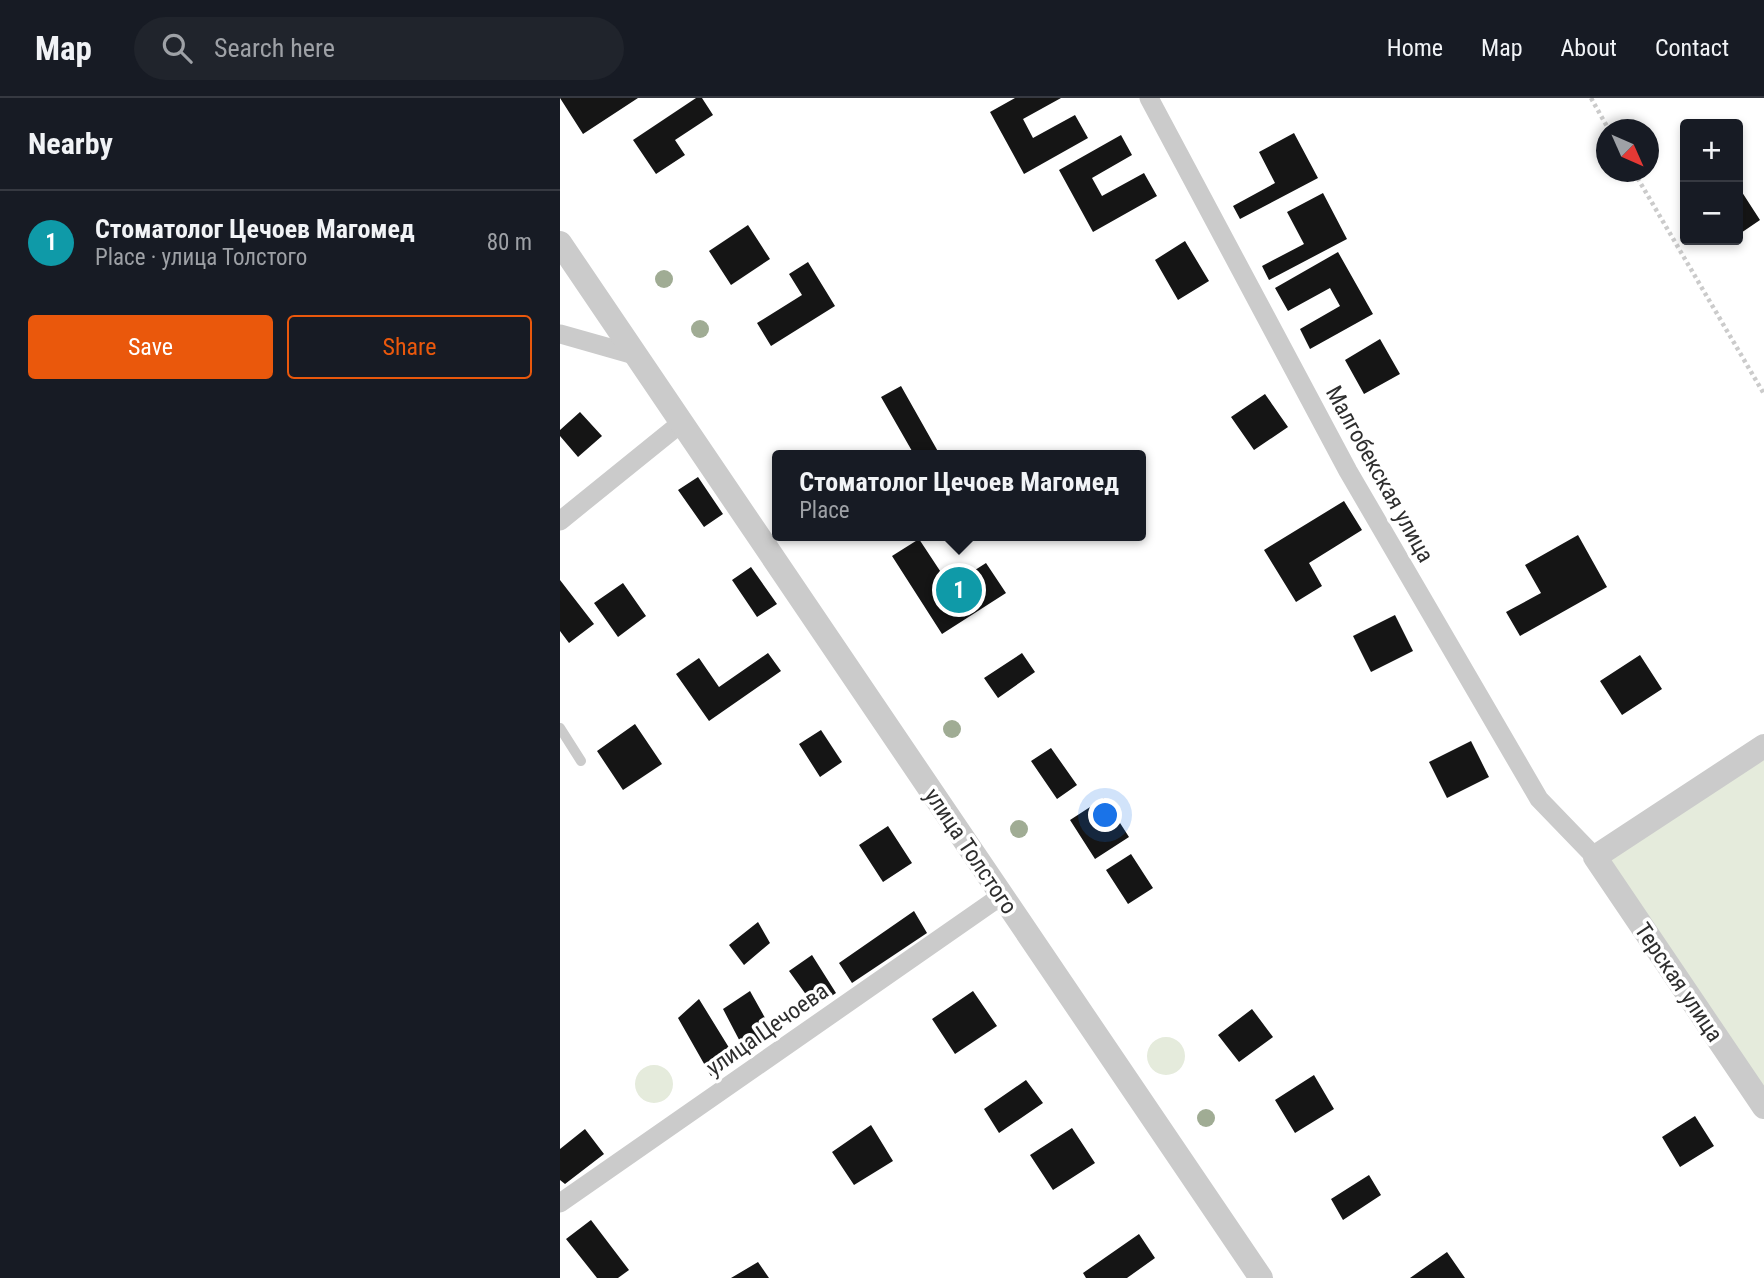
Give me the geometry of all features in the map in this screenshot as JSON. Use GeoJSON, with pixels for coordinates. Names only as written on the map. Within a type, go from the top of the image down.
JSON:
{"type":"FeatureCollection","features":[{"type":"Feature","properties":{"kind":"street","name":"Малгобекская улица"},"geometry":{"type":"LineString","coordinates":[[1149,98],[1348,471],[1539,799],[1595,857]]}},
{"type":"Feature","properties":{"kind":"street"},"geometry":{"type":"LineString","coordinates":[[560,244],[680,424]]}},
{"type":"Feature","properties":{"kind":"street"},"geometry":{"type":"LineString","coordinates":[[560,244],[680,424]]}},
{"type":"Feature","properties":{"kind":"street"},"geometry":{"type":"LineString","coordinates":[[560,334],[631,354]]}},
{"type":"Feature","properties":{"kind":"street"},"geometry":{"type":"LineString","coordinates":[[560,521],[680,424]]}},
{"type":"Feature","properties":{"kind":"street","name":"улица Толстого"},"geometry":{"type":"LineString","coordinates":[[680,424],[1261,1278]]}},
{"type":"Feature","properties":{"kind":"street"},"geometry":{"type":"LineString","coordinates":[[1595,857],[1764,746]]}},
{"type":"Feature","properties":{"kind":"street","name":"Терская улица"},"geometry":{"type":"LineString","coordinates":[[1595,857],[1764,1107]]}},
{"type":"Feature","properties":{"kind":"street","name":"улица Цечоева"},"geometry":{"type":"LineString","coordinates":[[560,1203],[1001,896]]}},
{"type":"Feature","properties":{"kind":"lane"},"geometry":{"type":"LineString","coordinates":[[560,728],[581,761]]}},
{"type":"Feature","properties":{"kind":"path"},"geometry":{"type":"LineString","coordinates":[[1591,98],[1603,119]]}},
{"type":"Feature","properties":{"kind":"path"},"geometry":{"type":"LineString","coordinates":[[1640,182],[1764,394]]}},
{"type":"Feature","properties":{"kind":"green space"},"geometry":{"type":"Polygon","coordinates":[[[1764,746],[1764,1107],[1595,857],[1764,746]]]}},
{"type":"Feature","properties":{"kind":"green space"},"geometry":{"type":"Polygon","coordinates":[[[1166,1037],[1180,1042],[1185,1056],[1180,1070],[1166,1075],[1152,1070],[1147,1056],[1152,1042],[1166,1037]]]}},
{"type":"Feature","properties":{"kind":"green space"},"geometry":{"type":"Polygon","coordinates":[[[654,1065],[668,1070],[673,1084],[668,1098],[654,1103],[640,1098],[635,1084],[640,1070],[654,1065]]]}},
{"type":"Feature","properties":{"kind":"building"},"geometry":{"type":"Polygon","coordinates":[[[560,98],[638,98],[583,134],[560,98]]]}},
{"type":"Feature","properties":{"kind":"building"},"geometry":{"type":"Polygon","coordinates":[[[696,98],[702,98],[713,115],[675,140],[685,155],[656,174],[633,140],[696,98]]]}},
{"type":"Feature","properties":{"kind":"building"},"geometry":{"type":"Polygon","coordinates":[[[1015,98],[1061,98],[1023,119],[1033,138],[1075,115],[1088,138],[1024,174],[990,112],[1015,98]]]}},
{"type":"Feature","properties":{"kind":"building"},"geometry":{"type":"Polygon","coordinates":[[[1294,133],[1318,178],[1240,219],[1233,206],[1275,183],[1259,152],[1294,133]]]}},
{"type":"Feature","properties":{"kind":"building"},"geometry":{"type":"Polygon","coordinates":[[[1121,135],[1132,155],[1092,178],[1102,196],[1144,173],[1157,196],[1093,232],[1059,170],[1121,135]]]}},
{"type":"Feature","properties":{"kind":"building"},"geometry":{"type":"Polygon","coordinates":[[[1323,193],[1347,239],[1269,280],[1262,266],[1304,244],[1287,212],[1323,193]]]}},
{"type":"Feature","properties":{"kind":"building"},"geometry":{"type":"Polygon","coordinates":[[[1743,194],[1760,220],[1743,232],[1743,194]]]}},
{"type":"Feature","properties":{"kind":"building"},"geometry":{"type":"Polygon","coordinates":[[[748,225],[770,259],[731,285],[709,251],[748,225]]]}},
{"type":"Feature","properties":{"kind":"building"},"geometry":{"type":"Polygon","coordinates":[[[1185,241],[1209,281],[1178,300],[1155,260],[1185,241]]]}},
{"type":"Feature","properties":{"kind":"building"},"geometry":{"type":"Polygon","coordinates":[[[1338,252],[1373,314],[1310,349],[1300,329],[1340,306],[1330,288],[1288,311],[1275,288],[1338,252]]]}},
{"type":"Feature","properties":{"kind":"building"},"geometry":{"type":"Polygon","coordinates":[[[808,262],[835,306],[771,346],[757,323],[802,295],[789,274],[808,262]]]}},
{"type":"Feature","properties":{"kind":"building"},"geometry":{"type":"Polygon","coordinates":[[[1380,339],[1400,374],[1364,394],[1345,360],[1380,339]]]}},
{"type":"Feature","properties":{"kind":"building"},"geometry":{"type":"Polygon","coordinates":[[[901,386],[937,450],[911,450],[881,397],[901,386]]]}},
{"type":"Feature","properties":{"kind":"building"},"geometry":{"type":"Polygon","coordinates":[[[1265,394],[1288,427],[1254,450],[1231,417],[1265,394]]]}},
{"type":"Feature","properties":{"kind":"building"},"geometry":{"type":"Polygon","coordinates":[[[580,412],[602,436],[578,457],[560,436],[560,430],[580,412]]]}},
{"type":"Feature","properties":{"kind":"building"},"geometry":{"type":"Polygon","coordinates":[[[698,477],[723,514],[704,527],[678,490],[698,477]]]}},
{"type":"Feature","properties":{"kind":"building"},"geometry":{"type":"Polygon","coordinates":[[[1344,501],[1362,530],[1309,563],[1322,586],[1296,602],[1264,550],[1344,501]]]}},
{"type":"Feature","properties":{"kind":"building"},"geometry":{"type":"Polygon","coordinates":[[[1578,535],[1607,587],[1520,636],[1506,612],[1541,593],[1525,565],[1578,535]]]}},
{"type":"Feature","properties":{"kind":"building"},"geometry":{"type":"Polygon","coordinates":[[[916,541],[920,541],[950,586],[986,563],[1006,593],[942,634],[892,556],[916,541]]]}},
{"type":"Feature","properties":{"kind":"building"},"geometry":{"type":"Polygon","coordinates":[[[751,567],[777,604],[757,617],[732,580],[751,567]]]}},
{"type":"Feature","properties":{"kind":"building"},"geometry":{"type":"Polygon","coordinates":[[[560,580],[594,624],[569,643],[560,631],[560,580]]]}},
{"type":"Feature","properties":{"kind":"building"},"geometry":{"type":"Polygon","coordinates":[[[623,583],[646,616],[618,637],[594,603],[623,583]]]}},
{"type":"Feature","properties":{"kind":"building"},"geometry":{"type":"Polygon","coordinates":[[[1395,615],[1413,651],[1371,672],[1353,636],[1395,615]]]}},
{"type":"Feature","properties":{"kind":"building"},"geometry":{"type":"Polygon","coordinates":[[[768,653],[781,671],[709,721],[676,674],[699,658],[719,687],[768,653]]]}},
{"type":"Feature","properties":{"kind":"building"},"geometry":{"type":"Polygon","coordinates":[[[1022,653],[1035,672],[998,698],[984,678],[1022,653]]]}},
{"type":"Feature","properties":{"kind":"building"},"geometry":{"type":"Polygon","coordinates":[[[1640,655],[1662,689],[1622,715],[1600,681],[1640,655]]]}},
{"type":"Feature","properties":{"kind":"building"},"geometry":{"type":"Polygon","coordinates":[[[635,724],[662,764],[623,790],[597,751],[635,724]]]}},
{"type":"Feature","properties":{"kind":"building"},"geometry":{"type":"Polygon","coordinates":[[[821,730],[842,762],[820,777],[799,744],[821,730]]]}},
{"type":"Feature","properties":{"kind":"building"},"geometry":{"type":"Polygon","coordinates":[[[1471,741],[1489,777],[1447,798],[1429,762],[1471,741]]]}},
{"type":"Feature","properties":{"kind":"building"},"geometry":{"type":"Polygon","coordinates":[[[1051,748],[1077,785],[1057,799],[1031,761],[1051,748]]]}},
{"type":"Feature","properties":{"kind":"building"},"geometry":{"type":"Polygon","coordinates":[[[1104,798],[1129,837],[1095,859],[1070,820],[1104,798]]]}},
{"type":"Feature","properties":{"kind":"building"},"geometry":{"type":"Polygon","coordinates":[[[888,826],[912,863],[883,882],[859,845],[888,826]]]}},
{"type":"Feature","properties":{"kind":"building"},"geometry":{"type":"Polygon","coordinates":[[[1131,854],[1153,888],[1128,904],[1106,870],[1131,854]]]}},
{"type":"Feature","properties":{"kind":"building"},"geometry":{"type":"Polygon","coordinates":[[[914,911],[927,933],[852,983],[839,963],[914,911]]]}},
{"type":"Feature","properties":{"kind":"building"},"geometry":{"type":"Polygon","coordinates":[[[758,922],[770,943],[744,965],[729,945],[758,922]]]}},
{"type":"Feature","properties":{"kind":"building"},"geometry":{"type":"Polygon","coordinates":[[[812,955],[836,993],[815,1007],[789,971],[812,955]]]}},
{"type":"Feature","properties":{"kind":"building"},"geometry":{"type":"Polygon","coordinates":[[[750,991],[774,1034],[746,1053],[723,1009],[750,991]]]}},
{"type":"Feature","properties":{"kind":"building"},"geometry":{"type":"Polygon","coordinates":[[[973,991],[997,1026],[955,1054],[932,1019],[973,991]]]}},
{"type":"Feature","properties":{"kind":"building"},"geometry":{"type":"Polygon","coordinates":[[[699,999],[736,1059],[711,1076],[678,1018],[699,999]]]}},
{"type":"Feature","properties":{"kind":"building"},"geometry":{"type":"Polygon","coordinates":[[[1252,1009],[1273,1037],[1239,1062],[1218,1035],[1252,1009]]]}},
{"type":"Feature","properties":{"kind":"building"},"geometry":{"type":"Polygon","coordinates":[[[1314,1075],[1334,1109],[1295,1133],[1275,1100],[1314,1075]]]}},
{"type":"Feature","properties":{"kind":"building"},"geometry":{"type":"Polygon","coordinates":[[[1026,1080],[1043,1103],[999,1133],[984,1109],[1026,1080]]]}},
{"type":"Feature","properties":{"kind":"building"},"geometry":{"type":"Polygon","coordinates":[[[1695,1116],[1714,1146],[1680,1167],[1662,1137],[1695,1116]]]}},
{"type":"Feature","properties":{"kind":"building"},"geometry":{"type":"Polygon","coordinates":[[[871,1125],[893,1161],[854,1185],[832,1152],[871,1125]]]}},
{"type":"Feature","properties":{"kind":"building"},"geometry":{"type":"Polygon","coordinates":[[[1072,1128],[1095,1163],[1053,1190],[1030,1155],[1072,1128]]]}},
{"type":"Feature","properties":{"kind":"building"},"geometry":{"type":"Polygon","coordinates":[[[585,1129],[604,1154],[565,1184],[560,1180],[560,1149],[585,1129]]]}},
{"type":"Feature","properties":{"kind":"building"},"geometry":{"type":"Polygon","coordinates":[[[1369,1175],[1381,1195],[1343,1220],[1331,1199],[1369,1175]]]}},
{"type":"Feature","properties":{"kind":"building"},"geometry":{"type":"Polygon","coordinates":[[[591,1220],[629,1270],[618,1278],[597,1278],[566,1239],[591,1220]]]}},
{"type":"Feature","properties":{"kind":"building"},"geometry":{"type":"Polygon","coordinates":[[[1139,1234],[1155,1258],[1127,1278],[1086,1278],[1083,1273],[1139,1234]]]}},
{"type":"Feature","properties":{"kind":"building"},"geometry":{"type":"Polygon","coordinates":[[[1447,1252],[1465,1278],[1410,1278],[1447,1252]]]}},
{"type":"Feature","properties":{"kind":"building"},"geometry":{"type":"Polygon","coordinates":[[[758,1262],[769,1278],[731,1278],[758,1262]]]}},
{"type":"Feature","properties":{"kind":"place","name":"Стоматолог Цечоев Магомед"},"geometry":{"type":"Point","coordinates":[959,590]}}]}
